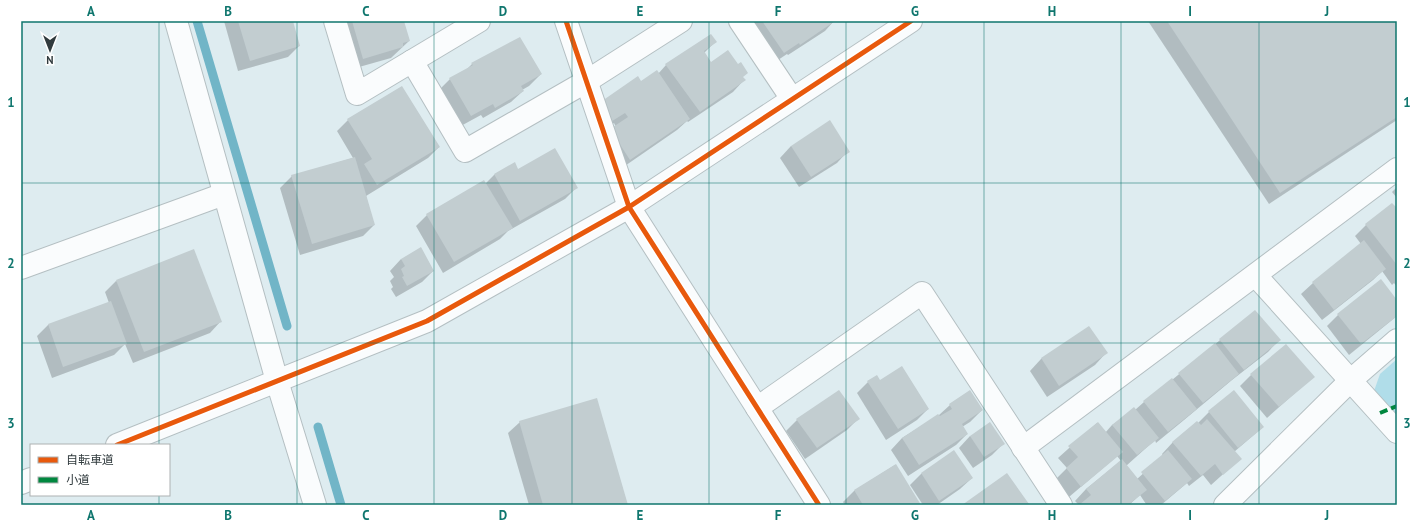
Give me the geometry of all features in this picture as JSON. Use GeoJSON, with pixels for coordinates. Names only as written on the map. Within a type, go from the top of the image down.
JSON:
{"type":"FeatureCollection","features":[{"type":"Feature","properties":{"kind":"street"},"geometry":{"type":"LineString","coordinates":[[176,21],[277,381],[315,505]]}},
{"type":"Feature","properties":{"kind":"street"},"geometry":{"type":"LineString","coordinates":[[336,21],[357,94],[479,21]]}},
{"type":"Feature","properties":{"kind":"street"},"geometry":{"type":"LineString","coordinates":[[566,21],[629,207],[819,505]]}},
{"type":"Feature","properties":{"kind":"street"},"geometry":{"type":"LineString","coordinates":[[412,61],[464,151],[587,81],[681,21]]}},
{"type":"Feature","properties":{"kind":"street"},"geometry":{"type":"LineString","coordinates":[[740,21],[792,99]]}},
{"type":"Feature","properties":{"kind":"street"},"geometry":{"type":"LineString","coordinates":[[120,444],[427,321],[629,207],[911,21]]}},
{"type":"Feature","properties":{"kind":"street"},"geometry":{"type":"LineString","coordinates":[[1024,448],[1256,276],[1397,169]]}},
{"type":"Feature","properties":{"kind":"street"},"geometry":{"type":"LineString","coordinates":[[21,268],[224,194]]}},
{"type":"Feature","properties":{"kind":"street"},"geometry":{"type":"LineString","coordinates":[[1256,276],[1397,432]]}},
{"type":"Feature","properties":{"kind":"street"},"geometry":{"type":"LineString","coordinates":[[757,408],[922,293],[1061,505]]}},
{"type":"Feature","properties":{"kind":"street"},"geometry":{"type":"LineString","coordinates":[[1225,505],[1350,380],[1397,340]]}},
{"type":"Feature","properties":{"kind":"shaded area"},"geometry":{"type":"Polygon","coordinates":[[[1397,359],[1397,416],[1374,391],[1380,374],[1397,359]]]}},
{"type":"Feature","properties":{"kind":"building"},"geometry":{"type":"Polygon","coordinates":[[[238,21],[293,21],[300,46],[250,61],[238,21]]]}},
{"type":"Feature","properties":{"kind":"building"},"geometry":{"type":"Polygon","coordinates":[[[352,21],[404,21],[410,41],[403,43],[403,47],[363,59],[352,21]]]}},
{"type":"Feature","properties":{"kind":"building"},"geometry":{"type":"Polygon","coordinates":[[[762,21],[835,21],[800,45],[799,43],[784,53],[762,21]]]}},
{"type":"Feature","properties":{"kind":"building"},"geometry":{"type":"Polygon","coordinates":[[[1167,21],[1397,21],[1397,117],[1280,193],[1167,21]]]}},
{"type":"Feature","properties":{"kind":"building"},"geometry":{"type":"Polygon","coordinates":[[[711,34],[717,42],[704,51],[711,62],[728,50],[738,64],[741,62],[748,73],[743,77],[746,80],[700,112],[665,64],[711,34]]]}},
{"type":"Feature","properties":{"kind":"building"},"geometry":{"type":"Polygon","coordinates":[[[520,37],[542,74],[521,86],[524,91],[495,108],[493,104],[471,116],[449,78],[473,65],[471,63],[520,37]]]}},
{"type":"Feature","properties":{"kind":"building"},"geometry":{"type":"Polygon","coordinates":[[[657,70],[690,119],[630,160],[610,129],[628,117],[625,113],[609,123],[602,101],[638,76],[641,81],[657,70]]]}},
{"type":"Feature","properties":{"kind":"building"},"geometry":{"type":"Polygon","coordinates":[[[402,86],[440,147],[377,185],[364,164],[372,159],[347,119],[402,86]]]}},
{"type":"Feature","properties":{"kind":"building"},"geometry":{"type":"Polygon","coordinates":[[[830,120],[850,152],[811,177],[791,146],[830,120]]]}},
{"type":"Feature","properties":{"kind":"building"},"geometry":{"type":"Polygon","coordinates":[[[555,148],[578,188],[520,221],[494,174],[515,162],[518,169],[555,148]]]}},
{"type":"Feature","properties":{"kind":"building"},"geometry":{"type":"Polygon","coordinates":[[[355,157],[375,225],[312,244],[291,175],[355,157]]]}},
{"type":"Feature","properties":{"kind":"building"},"geometry":{"type":"Polygon","coordinates":[[[484,180],[513,228],[454,262],[426,214],[484,180]]]}},
{"type":"Feature","properties":{"kind":"building"},"geometry":{"type":"Polygon","coordinates":[[[1392,203],[1397,208],[1397,265],[1365,224],[1392,203]]]}},
{"type":"Feature","properties":{"kind":"building"},"geometry":{"type":"Polygon","coordinates":[[[1364,240],[1386,269],[1334,310],[1312,282],[1364,240]]]}},
{"type":"Feature","properties":{"kind":"building"},"geometry":{"type":"Polygon","coordinates":[[[421,247],[434,271],[407,286],[402,277],[404,276],[401,269],[405,266],[401,259],[421,247]]]}},
{"type":"Feature","properties":{"kind":"building"},"geometry":{"type":"Polygon","coordinates":[[[194,249],[222,322],[144,352],[116,280],[194,249]]]}},
{"type":"Feature","properties":{"kind":"building"},"geometry":{"type":"Polygon","coordinates":[[[1381,279],[1397,300],[1397,316],[1361,344],[1337,314],[1381,279]]]}},
{"type":"Feature","properties":{"kind":"building"},"geometry":{"type":"Polygon","coordinates":[[[111,301],[127,344],[63,367],[48,324],[111,301]]]}},
{"type":"Feature","properties":{"kind":"building"},"geometry":{"type":"Polygon","coordinates":[[[1255,310],[1281,340],[1244,370],[1219,339],[1255,310]]]}},
{"type":"Feature","properties":{"kind":"building"},"geometry":{"type":"Polygon","coordinates":[[[1089,326],[1108,353],[1059,386],[1041,358],[1089,326]]]}},
{"type":"Feature","properties":{"kind":"building"},"geometry":{"type":"Polygon","coordinates":[[[1215,343],[1239,374],[1203,403],[1178,373],[1215,343]]]}},
{"type":"Feature","properties":{"kind":"building"},"geometry":{"type":"Polygon","coordinates":[[[1286,344],[1315,377],[1279,407],[1250,374],[1286,344]]]}},
{"type":"Feature","properties":{"kind":"building"},"geometry":{"type":"Polygon","coordinates":[[[902,366],[929,409],[898,429],[867,381],[877,375],[880,380],[902,366]]]}},
{"type":"Feature","properties":{"kind":"building"},"geometry":{"type":"Polygon","coordinates":[[[1172,378],[1197,409],[1168,432],[1143,401],[1172,378]]]}},
{"type":"Feature","properties":{"kind":"building"},"geometry":{"type":"Polygon","coordinates":[[[839,390],[860,419],[817,448],[796,419],[839,390]]]}},
{"type":"Feature","properties":{"kind":"building"},"geometry":{"type":"Polygon","coordinates":[[[970,390],[983,410],[962,424],[968,434],[919,465],[902,438],[938,414],[940,416],[952,409],[949,404],[970,390]]]}},
{"type":"Feature","properties":{"kind":"building"},"geometry":{"type":"Polygon","coordinates":[[[1234,390],[1264,427],[1238,448],[1208,411],[1234,390]]]}},
{"type":"Feature","properties":{"kind":"building"},"geometry":{"type":"Polygon","coordinates":[[[597,398],[628,505],[543,505],[519,421],[597,398]]]}},
{"type":"Feature","properties":{"kind":"building"},"geometry":{"type":"Polygon","coordinates":[[[1134,407],[1159,438],[1137,455],[1112,425],[1134,407]]]}},
{"type":"Feature","properties":{"kind":"building"},"geometry":{"type":"Polygon","coordinates":[[[1207,419],[1242,459],[1223,475],[1215,464],[1201,476],[1172,442],[1197,421],[1201,425],[1207,419]]]}},
{"type":"Feature","properties":{"kind":"building"},"geometry":{"type":"Polygon","coordinates":[[[990,422],[1005,444],[984,457],[970,436],[990,422]]]}},
{"type":"Feature","properties":{"kind":"building"},"geometry":{"type":"Polygon","coordinates":[[[1098,422],[1123,452],[1081,487],[1066,468],[1078,457],[1068,446],[1098,422]]]}},
{"type":"Feature","properties":{"kind":"building"},"geometry":{"type":"Polygon","coordinates":[[[954,450],[973,478],[939,501],[921,473],[954,450]]]}},
{"type":"Feature","properties":{"kind":"building"},"geometry":{"type":"Polygon","coordinates":[[[1168,450],[1192,479],[1165,501],[1141,472],[1168,450]]]}},
{"type":"Feature","properties":{"kind":"building"},"geometry":{"type":"Polygon","coordinates":[[[1122,459],[1147,490],[1128,505],[1079,505],[1091,495],[1086,489],[1122,459]]]}},
{"type":"Feature","properties":{"kind":"building"},"geometry":{"type":"Polygon","coordinates":[[[896,464],[921,505],[863,505],[854,490],[896,464]]]}},
{"type":"Feature","properties":{"kind":"building"},"geometry":{"type":"Polygon","coordinates":[[[1007,473],[1029,504],[962,505],[1007,473]]]}},
{"type":"Feature","properties":{"kind":"waterway"},"geometry":{"type":"LineString","coordinates":[[197,21],[287,326]]}},
{"type":"Feature","properties":{"kind":"waterway"},"geometry":{"type":"LineString","coordinates":[[318,427],[341,505]]}},
{"type":"Feature","properties":{"kind":"marked path"},"geometry":{"type":"LineString","coordinates":[[1380,413],[1397,406]]}},
{"type":"Feature","properties":{"kind":"cycle path"},"geometry":{"type":"LineString","coordinates":[[566,21],[629,207],[819,505]]}},
{"type":"Feature","properties":{"kind":"cycle path"},"geometry":{"type":"LineString","coordinates":[[120,444],[427,321],[629,207],[911,21]]}}]}
